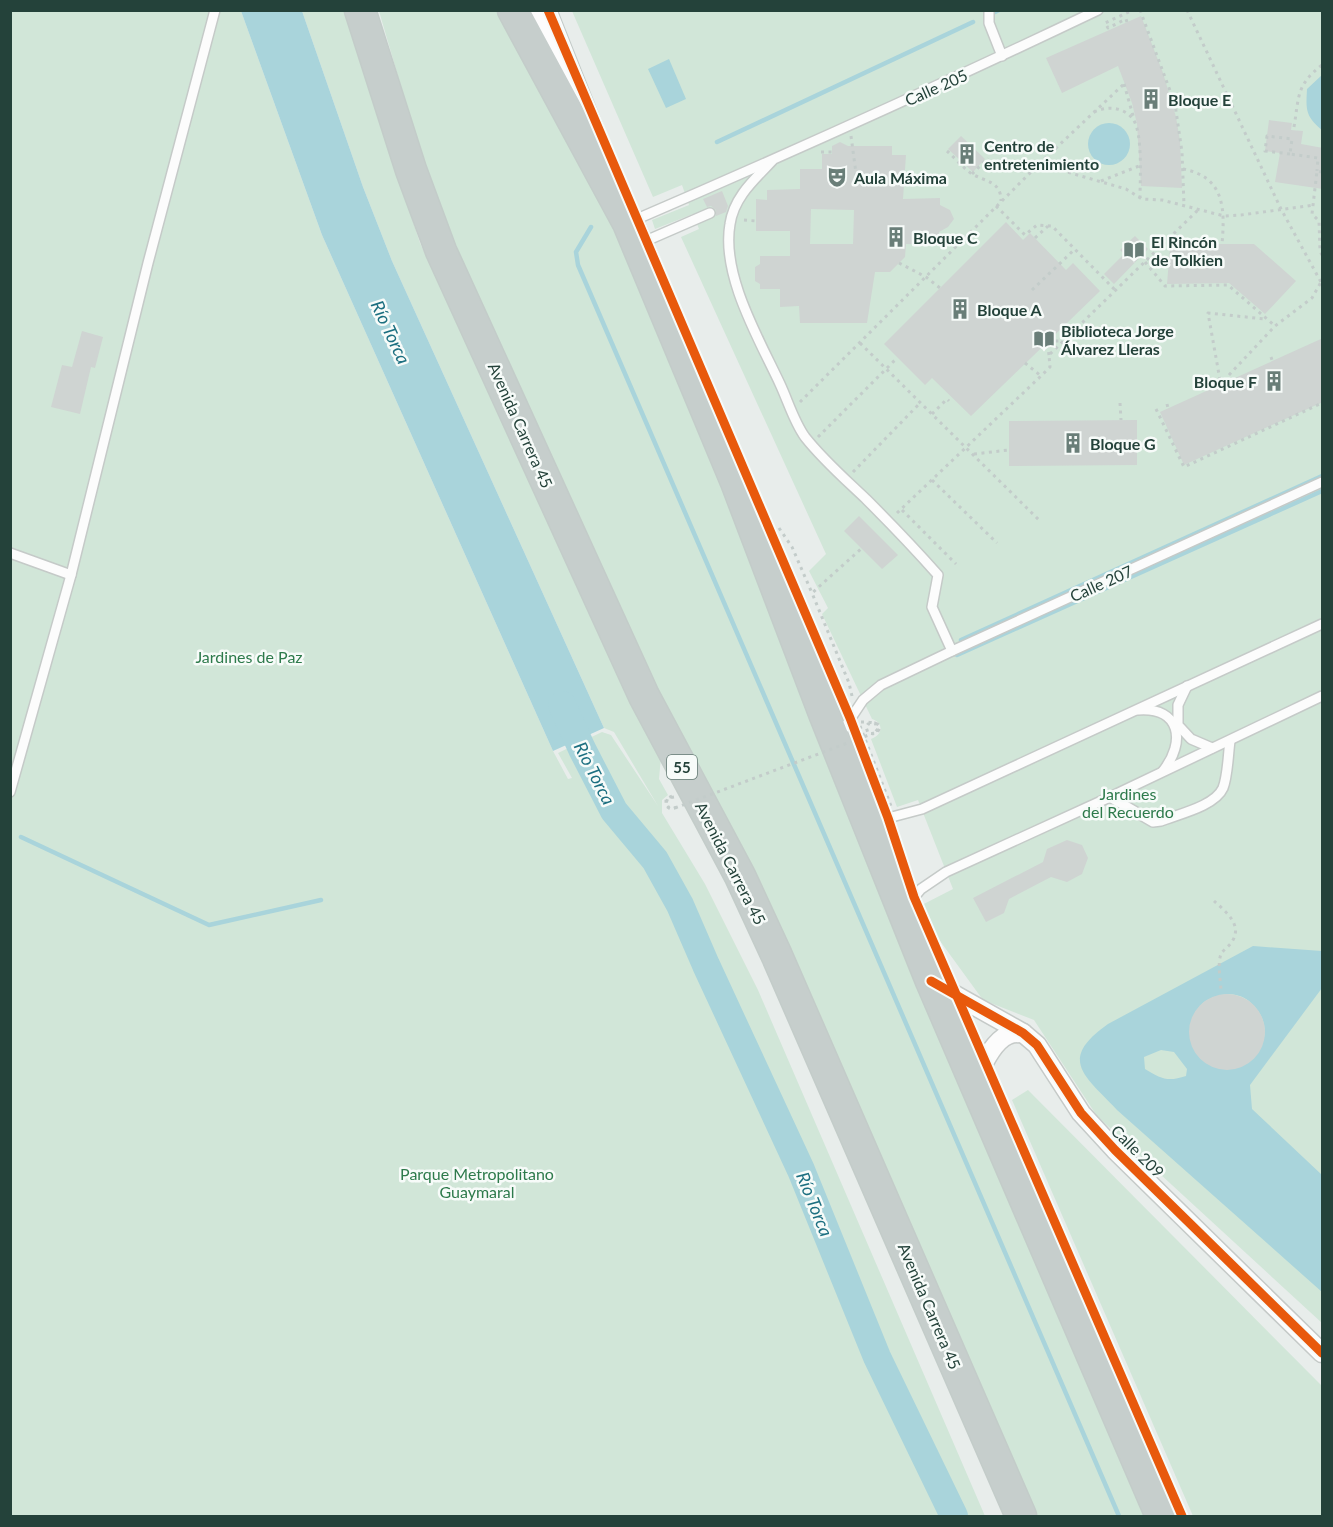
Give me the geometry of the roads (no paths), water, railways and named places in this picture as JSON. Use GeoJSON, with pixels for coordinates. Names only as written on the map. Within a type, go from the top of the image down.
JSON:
{"type":"FeatureCollection","features":[{"type":"Feature","properties":{"kind":"highway","name":"Avenida Carrera 45"},"geometry":{"type":"LineString","coordinates":[[360,10],[414,177],[441,251],[644,696],[740,876],[777,956],[1021,1516]]}},
{"type":"Feature","properties":{"kind":"highway"},"geometry":{"type":"LineString","coordinates":[[513,10],[632,234],[736,482],[847,724],[883,816],[903,913],[1161,1516]]}},
{"type":"Feature","properties":{"kind":"main road"},"geometry":{"type":"LineString","coordinates":[[543,10],[632,234]]}},
{"type":"Feature","properties":{"kind":"street","name":"Calle 209"},"geometry":{"type":"LineString","coordinates":[[931,981],[1023,1033],[1037,1045],[1081,1113],[1115,1150],[1323,1353]]}},
{"type":"Feature","properties":{"kind":"street"},"geometry":{"type":"LineString","coordinates":[[974,1082],[996,1045],[1008,1035],[1023,1033]]}},
{"type":"Feature","properties":{"kind":"lane"},"geometry":{"type":"LineString","coordinates":[[10,792],[71,575],[148,263],[215,10]]}},
{"type":"Feature","properties":{"kind":"lane"},"geometry":{"type":"LineString","coordinates":[[989,10],[988,23],[1002,56]]}},
{"type":"Feature","properties":{"kind":"lane","name":"Calle 205"},"geometry":{"type":"LineString","coordinates":[[632,234],[772,161],[1098,10]]}},
{"type":"Feature","properties":{"kind":"lane"},"geometry":{"type":"LineString","coordinates":[[772,161],[749,185],[738,201],[729,226],[729,248],[735,278],[744,305],[799,428],[829,464],[889,522],[938,575],[932,608],[952,651]]}},
{"type":"Feature","properties":{"kind":"lane"},"geometry":{"type":"LineString","coordinates":[[728,205],[738,201]]}},
{"type":"Feature","properties":{"kind":"lane"},"geometry":{"type":"LineString","coordinates":[[632,234],[710,213]]}},
{"type":"Feature","properties":{"kind":"lane","name":"Calle 207"},"geometry":{"type":"LineString","coordinates":[[847,724],[871,692],[881,686],[952,651],[1323,482]]}},
{"type":"Feature","properties":{"kind":"lane"},"geometry":{"type":"LineString","coordinates":[[10,553],[71,575]]}},
{"type":"Feature","properties":{"kind":"lane"},"geometry":{"type":"LineString","coordinates":[[883,816],[922,809],[1323,624]]}},
{"type":"Feature","properties":{"kind":"lane"},"geometry":{"type":"LineString","coordinates":[[1187,686],[1178,705],[1178,725],[1191,739],[1212,748]]}},
{"type":"Feature","properties":{"kind":"lane"},"geometry":{"type":"LineString","coordinates":[[903,913],[921,889],[946,872],[1323,696]]}},
{"type":"Feature","properties":{"kind":"lane"},"geometry":{"type":"LineString","coordinates":[[1132,711],[1148,710],[1159,713],[1168,718],[1174,727],[1178,738],[1176,749],[1172,759],[1161,772]]}},
{"type":"Feature","properties":{"kind":"lane"},"geometry":{"type":"LineString","coordinates":[[1110,797],[1153,822],[1210,802],[1218,796],[1223,787],[1230,741]]}},
{"type":"Feature","properties":{"kind":"water"},"geometry":{"type":"Polygon","coordinates":[[[241,11],[302,11],[363,187],[392,261],[604,728],[553,751],[322,235],[241,11]]]}},
{"type":"Feature","properties":{"kind":"water"},"geometry":{"type":"Polygon","coordinates":[[[669,59],[686,99],[666,108],[648,69],[669,59]]]}},
{"type":"Feature","properties":{"kind":"water"},"geometry":{"type":"Polygon","coordinates":[[[1322,75],[1322,130],[1308,112],[1307,89],[1322,75]]]}},
{"type":"Feature","properties":{"kind":"water"},"geometry":{"type":"Polygon","coordinates":[[[1109,123],[1124,129],[1130,144],[1124,159],[1109,165],[1094,159],[1088,144],[1094,129],[1109,123]]]}},
{"type":"Feature","properties":{"kind":"water"},"geometry":{"type":"Polygon","coordinates":[[[1253,946],[1322,951],[1322,988],[1250,1085],[1252,1109],[1322,1175],[1322,1292],[1117,1110],[1087,1077],[1081,1068],[1080,1058],[1083,1048],[1108,1024],[1253,946]],[[1221,995],[1205,1001],[1196,1011],[1192,1018],[1190,1034],[1195,1050],[1205,1062],[1220,1068],[1234,1068],[1247,1063],[1256,1054],[1263,1043],[1265,1029],[1261,1016],[1248,1000],[1237,995],[1221,995]],[[1161,1050],[1144,1057],[1145,1069],[1165,1079],[1186,1076],[1187,1069],[1174,1052],[1161,1050]]]}},
{"type":"Feature","properties":{"kind":"waterway"},"geometry":{"type":"LineString","coordinates":[[995,12],[999,10]]}},
{"type":"Feature","properties":{"kind":"waterway"},"geometry":{"type":"LineString","coordinates":[[717,142],[973,22]]}},
{"type":"Feature","properties":{"kind":"waterway"},"geometry":{"type":"LineString","coordinates":[[591,227],[576,252],[578,265],[1119,1516]]}},
{"type":"Feature","properties":{"kind":"waterway"},"geometry":{"type":"LineString","coordinates":[[961,640],[1322,476]]}},
{"type":"Feature","properties":{"kind":"waterway"},"geometry":{"type":"LineString","coordinates":[[957,655],[1322,491]]}},
{"type":"Feature","properties":{"kind":"waterway","name":"Río Torca"},"geometry":{"type":"LineString","coordinates":[[562,705],[614,811],[655,860],[680,905],[801,1170],[877,1357],[954,1516]]}},
{"type":"Feature","properties":{"kind":"waterway"},"geometry":{"type":"LineString","coordinates":[[21,837],[209,925],[321,900]]}},
{"type":"Feature","properties":{"kind":"place","name":"Bloque E"},"geometry":{"type":"Point","coordinates":[1151,99]}},
{"type":"Feature","properties":{"kind":"place","name":"Centro de entretenimiento"},"geometry":{"type":"Point","coordinates":[967,154]}},
{"type":"Feature","properties":{"kind":"place","name":"Aula Máxima"},"geometry":{"type":"Point","coordinates":[837,177]}},
{"type":"Feature","properties":{"kind":"place","name":"Bloque C"},"geometry":{"type":"Point","coordinates":[896,237]}},
{"type":"Feature","properties":{"kind":"place","name":"El Rincón de Tolkien"},"geometry":{"type":"Point","coordinates":[1134,250]}},
{"type":"Feature","properties":{"kind":"place","name":"Bloque A"},"geometry":{"type":"Point","coordinates":[960,309]}},
{"type":"Feature","properties":{"kind":"place","name":"Biblioteca Jorge Álvarez Lleras"},"geometry":{"type":"Point","coordinates":[1044,339]}},
{"type":"Feature","properties":{"kind":"place","name":"Bloque F"},"geometry":{"type":"Point","coordinates":[1274,381]}},
{"type":"Feature","properties":{"kind":"place","name":"Bloque G"},"geometry":{"type":"Point","coordinates":[1073,443]}},
{"type":"Feature","properties":{"kind":"park label","name":"Jardines de Paz"},"geometry":{"type":"Point","coordinates":[249,656]}},
{"type":"Feature","properties":{"kind":"park label","name":"Jardines del Recuerdo"},"geometry":{"type":"Point","coordinates":[1128,802]}},
{"type":"Feature","properties":{"kind":"park label","name":"Parque Metropolitano Guaymaral"},"geometry":{"type":"Point","coordinates":[477,1182]}}]}
